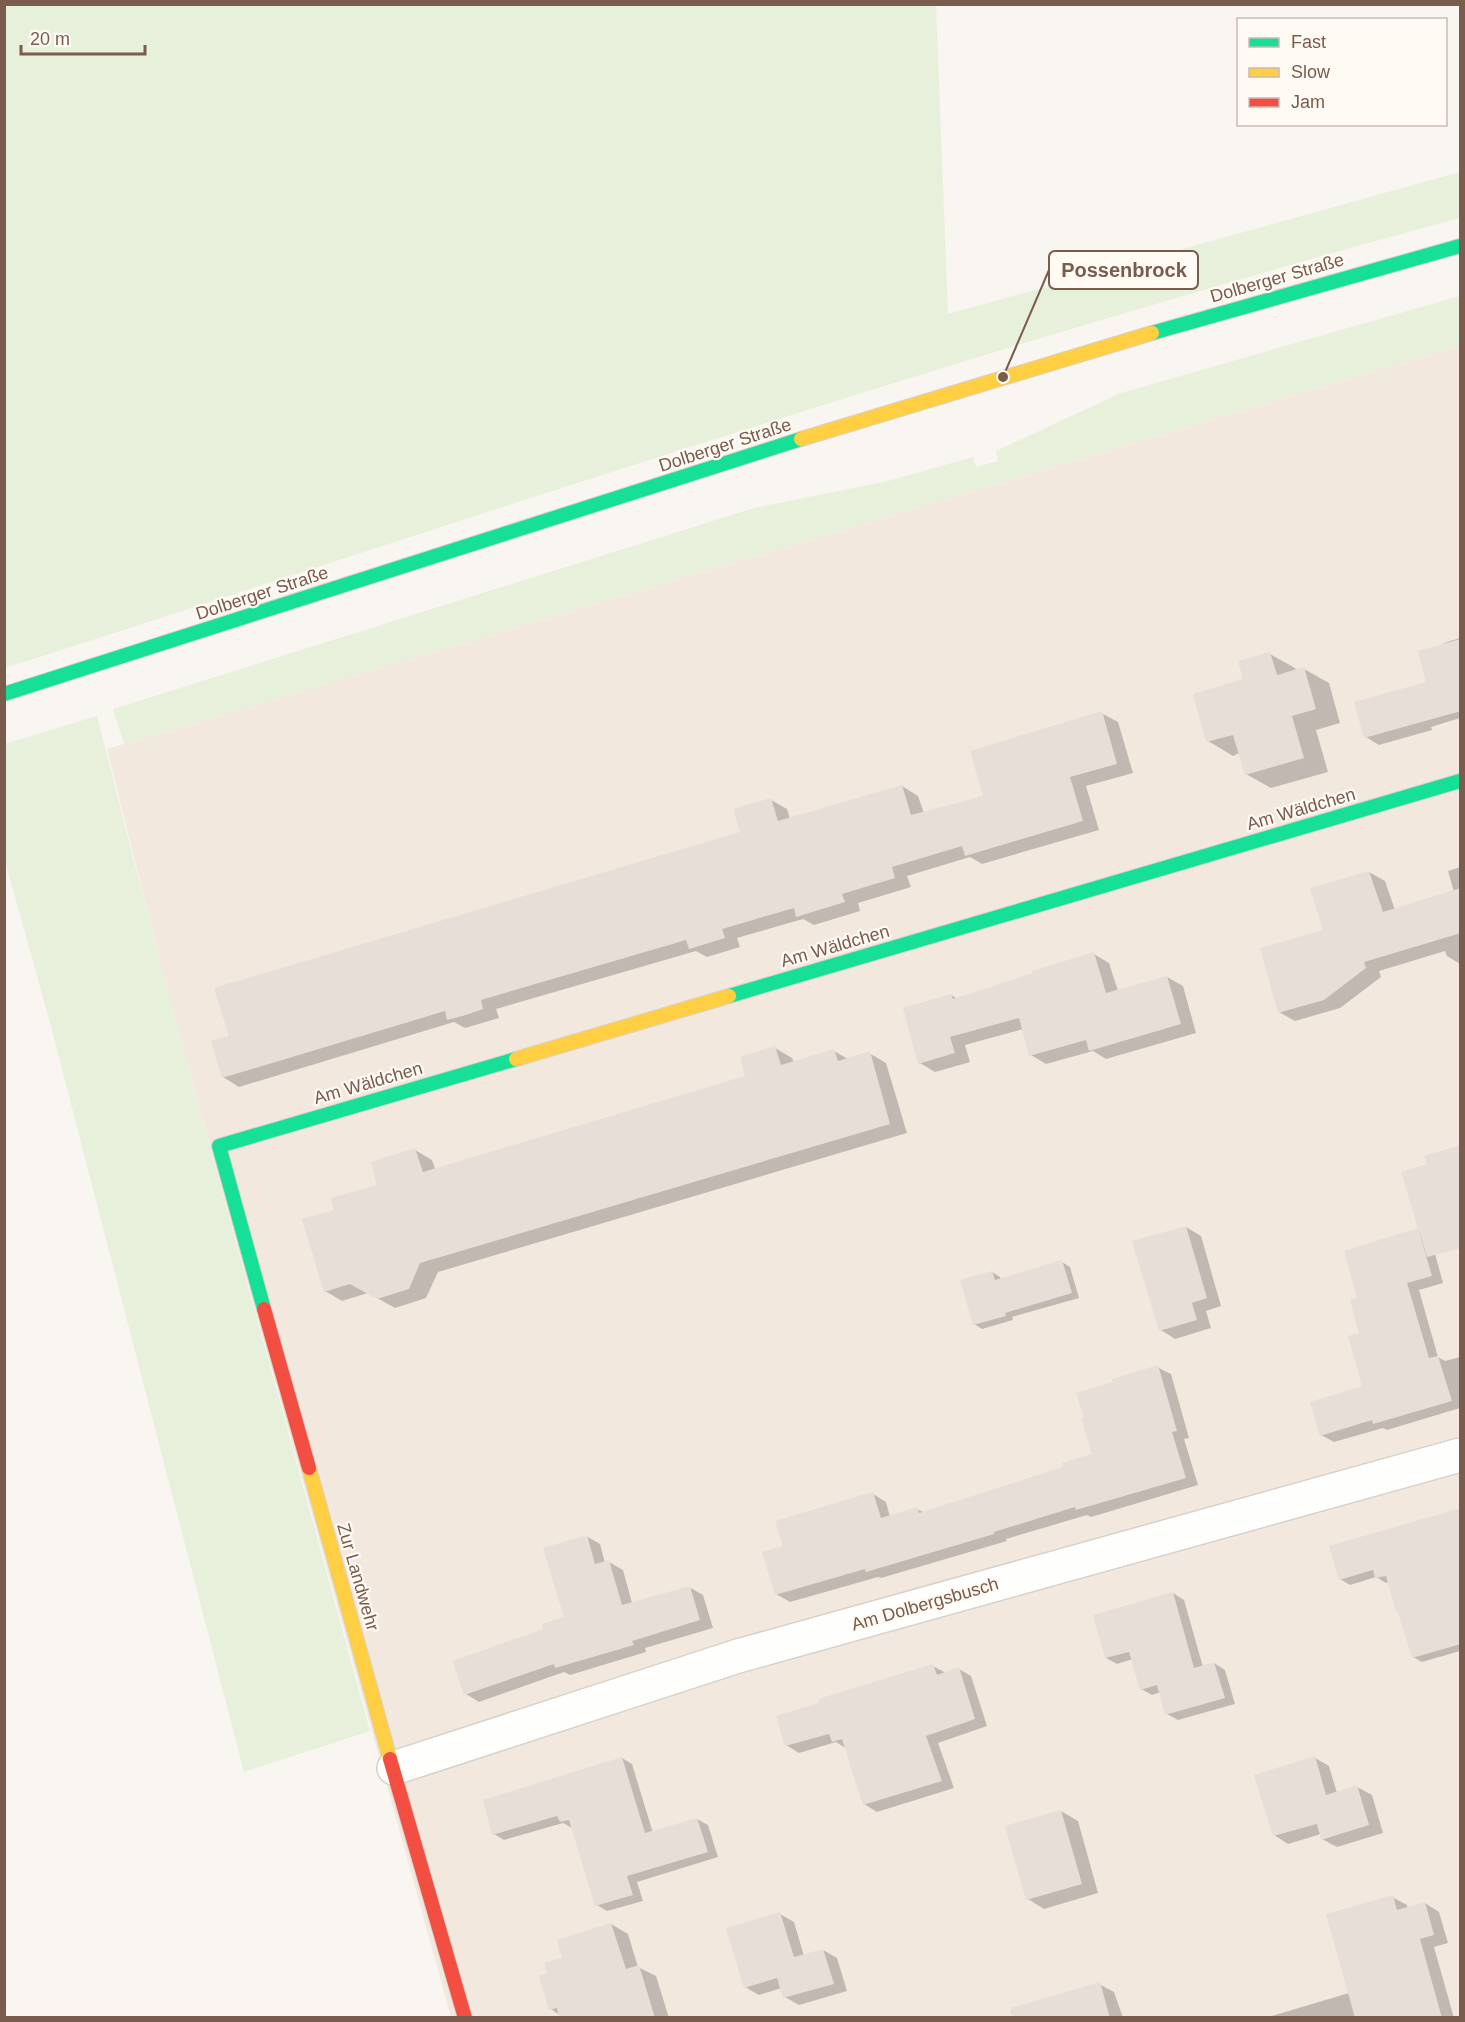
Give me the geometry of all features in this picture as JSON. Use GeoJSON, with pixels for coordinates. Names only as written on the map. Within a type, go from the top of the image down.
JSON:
{"type":"FeatureCollection","features":[{"type":"Feature","properties":{"kind":"street","name":"Dolberger Straße"},"geometry":{"type":"LineString","coordinates":[[4,694],[779,446],[1325,282],[1461,246]]}},
{"type":"Feature","properties":{"kind":"street","name":"Am Wäldchen"},"geometry":{"type":"LineString","coordinates":[[219,1146],[1461,781]]}},
{"type":"Feature","properties":{"kind":"street","name":"Zur Landwehr"},"geometry":{"type":"LineString","coordinates":[[219,1146],[381,1727],[465,2018]]}},
{"type":"Feature","properties":{"kind":"street","name":"Am Dolbergsbusch"},"geometry":{"type":"LineString","coordinates":[[394,1768],[738,1656],[1461,1455]]}},
{"type":"Feature","properties":{"kind":"shaded area"},"geometry":{"type":"Polygon","coordinates":[[[1460,345],[1460,2017],[451,2017],[166,986],[107,749],[1460,345]]]}},
{"type":"Feature","properties":{"kind":"green space"},"geometry":{"type":"Polygon","coordinates":[[[5,4],[936,5],[948,314],[1460,172],[1460,218],[1094,322],[730,434],[5,668],[5,4]]]}},
{"type":"Feature","properties":{"kind":"green space"},"geometry":{"type":"Polygon","coordinates":[[[1460,296],[1460,345],[124,744],[113,709],[754,508],[888,481],[973,457],[976,467],[998,461],[996,451],[1121,393],[1460,296]]]}},
{"type":"Feature","properties":{"kind":"green space"},"geometry":{"type":"Polygon","coordinates":[[[97,716],[166,986],[370,1731],[244,1772],[49,1019],[5,861],[4,744],[97,716]]]}},
{"type":"Feature","properties":{"kind":"building"},"geometry":{"type":"Polygon","coordinates":[[[1461,639],[1461,711],[1364,738],[1354,702],[1426,682],[1418,651],[1461,639]]]}},
{"type":"Feature","properties":{"kind":"building"},"geometry":{"type":"Polygon","coordinates":[[[1270,652],[1277,675],[1304,667],[1316,709],[1292,716],[1304,758],[1245,775],[1233,735],[1206,742],[1193,694],[1243,679],[1238,661],[1270,652]]]}},
{"type":"Feature","properties":{"kind":"building"},"geometry":{"type":"Polygon","coordinates":[[[1102,711],[1117,764],[1070,777],[1083,821],[965,856],[962,846],[892,867],[895,878],[842,894],[845,902],[796,917],[794,908],[722,929],[725,938],[689,949],[686,940],[481,1000],[483,1009],[466,1015],[447,1020],[445,1011],[222,1078],[211,1041],[229,1036],[214,988],[740,832],[733,809],[771,798],[778,821],[902,785],[911,815],[983,796],[970,751],[1102,711]]]}},
{"type":"Feature","properties":{"kind":"building"},"geometry":{"type":"Polygon","coordinates":[[[1369,871],[1383,912],[1461,888],[1461,933],[1364,962],[1366,968],[1324,1000],[1278,1013],[1260,948],[1323,930],[1310,888],[1369,871]]]}},
{"type":"Feature","properties":{"kind":"building"},"geometry":{"type":"Polygon","coordinates":[[[1094,952],[1106,993],[1167,976],[1181,1024],[1089,1051],[1086,1040],[1029,1056],[1019,1018],[950,1037],[955,1053],[918,1064],[903,1008],[951,994],[953,999],[1094,952]]]}},
{"type":"Feature","properties":{"kind":"building"},"geometry":{"type":"Polygon","coordinates":[[[775,1046],[781,1065],[834,1049],[838,1061],[870,1051],[890,1124],[420,1263],[409,1289],[377,1299],[350,1284],[324,1292],[302,1219],[334,1210],[331,1198],[377,1185],[371,1162],[415,1148],[423,1172],[745,1076],[740,1057],[775,1046]]]}},
{"type":"Feature","properties":{"kind":"building"},"geometry":{"type":"Polygon","coordinates":[[[1461,1145],[1461,1248],[1427,1257],[1401,1172],[1427,1164],[1424,1156],[1461,1145]]]}},
{"type":"Feature","properties":{"kind":"building"},"geometry":{"type":"Polygon","coordinates":[[[1186,1226],[1207,1298],[1192,1303],[1197,1320],[1159,1331],[1132,1241],[1186,1226]]]}},
{"type":"Feature","properties":{"kind":"building"},"geometry":{"type":"Polygon","coordinates":[[[1418,1228],[1432,1276],[1407,1283],[1429,1358],[1438,1356],[1452,1401],[1373,1424],[1372,1420],[1320,1436],[1310,1402],[1362,1386],[1348,1336],[1359,1333],[1350,1300],[1357,1298],[1344,1251],[1418,1228]]]}},
{"type":"Feature","properties":{"kind":"building"},"geometry":{"type":"Polygon","coordinates":[[[1062,1260],[1072,1293],[973,1325],[960,1280],[992,1271],[995,1280],[1062,1260]]]}},
{"type":"Feature","properties":{"kind":"building"},"geometry":{"type":"Polygon","coordinates":[[[1158,1365],[1177,1431],[1172,1432],[1186,1478],[1076,1510],[1075,1507],[866,1572],[865,1569],[775,1595],[762,1552],[783,1546],[775,1521],[873,1492],[881,1518],[917,1507],[919,1513],[1063,1467],[1062,1463],[1092,1454],[1076,1393],[1158,1365]]]}},
{"type":"Feature","properties":{"kind":"building"},"geometry":{"type":"Polygon","coordinates":[[[1461,1508],[1461,1644],[1412,1658],[1386,1576],[1375,1578],[1373,1570],[1339,1580],[1329,1546],[1461,1508]]]}},
{"type":"Feature","properties":{"kind":"building"},"geometry":{"type":"Polygon","coordinates":[[[587,1535],[595,1564],[609,1560],[622,1605],[690,1586],[700,1620],[632,1641],[634,1645],[555,1668],[554,1664],[464,1695],[453,1661],[543,1629],[542,1624],[564,1617],[543,1548],[587,1535]]]}},
{"type":"Feature","properties":{"kind":"building"},"geometry":{"type":"Polygon","coordinates":[[[1173,1592],[1194,1668],[1214,1662],[1225,1698],[1165,1715],[1157,1685],[1140,1690],[1129,1652],[1105,1658],[1093,1615],[1173,1592]]]}},
{"type":"Feature","properties":{"kind":"building"},"geometry":{"type":"Polygon","coordinates":[[[933,1664],[937,1675],[959,1667],[975,1719],[926,1736],[942,1781],[863,1805],[842,1739],[832,1742],[829,1734],[785,1746],[776,1716],[819,1703],[818,1699],[933,1664]]]}},
{"type":"Feature","properties":{"kind":"building"},"geometry":{"type":"Polygon","coordinates":[[[1315,1756],[1326,1795],[1357,1785],[1369,1825],[1321,1840],[1317,1824],[1273,1836],[1254,1775],[1315,1756]]]}},
{"type":"Feature","properties":{"kind":"building"},"geometry":{"type":"Polygon","coordinates":[[[622,1757],[645,1833],[697,1818],[708,1852],[627,1876],[633,1895],[595,1906],[569,1820],[560,1822],[557,1816],[492,1835],[483,1800],[622,1757]]]}},
{"type":"Feature","properties":{"kind":"building"},"geometry":{"type":"Polygon","coordinates":[[[1061,1810],[1082,1884],[1026,1900],[1005,1826],[1061,1810]]]}},
{"type":"Feature","properties":{"kind":"building"},"geometry":{"type":"Polygon","coordinates":[[[1393,1895],[1397,1910],[1425,1902],[1434,1935],[1420,1939],[1442,2018],[1355,2018],[1326,1914],[1393,1895]]]}},
{"type":"Feature","properties":{"kind":"building"},"geometry":{"type":"Polygon","coordinates":[[[780,1912],[794,1957],[823,1949],[834,1984],[783,1998],[777,1978],[744,1988],[726,1928],[780,1912]]]}},
{"type":"Feature","properties":{"kind":"building"},"geometry":{"type":"Polygon","coordinates":[[[611,1923],[626,1969],[639,1965],[655,2018],[559,2018],[557,2008],[549,2010],[539,1976],[547,1973],[544,1963],[562,1958],[557,1940],[611,1923]]]}},
{"type":"Feature","properties":{"kind":"building"},"geometry":{"type":"Polygon","coordinates":[[[1100,1982],[1110,2018],[1012,2018],[1011,2008],[1100,1982]]]}},
{"type":"Feature","properties":{"kind":"traffic: fast"},"geometry":{"type":"LineString","coordinates":[[1152,333],[1460,246]]}},
{"type":"Feature","properties":{"kind":"traffic: fast"},"geometry":{"type":"LineString","coordinates":[[4,694],[801,439]]}},
{"type":"Feature","properties":{"kind":"traffic: fast"},"geometry":{"type":"LineString","coordinates":[[729,996],[1460,781]]}},
{"type":"Feature","properties":{"kind":"traffic: fast"},"geometry":{"type":"LineString","coordinates":[[264,1309],[219,1146],[516,1059]]}},
{"type":"Feature","properties":{"kind":"traffic: slow"},"geometry":{"type":"LineString","coordinates":[[801,439],[1152,333]]}},
{"type":"Feature","properties":{"kind":"traffic: slow"},"geometry":{"type":"LineString","coordinates":[[516,1059],[729,996]]}},
{"type":"Feature","properties":{"kind":"traffic: slow"},"geometry":{"type":"LineString","coordinates":[[309,1468],[390,1759]]}},
{"type":"Feature","properties":{"kind":"traffic: jam"},"geometry":{"type":"LineString","coordinates":[[264,1309],[309,1468]]}},
{"type":"Feature","properties":{"kind":"traffic: jam"},"geometry":{"type":"LineString","coordinates":[[390,1759],[465,2018]]}},
{"type":"Feature","properties":{"kind":"place","name":"Possenbrock"},"geometry":{"type":"Point","coordinates":[1003,377]}}]}
